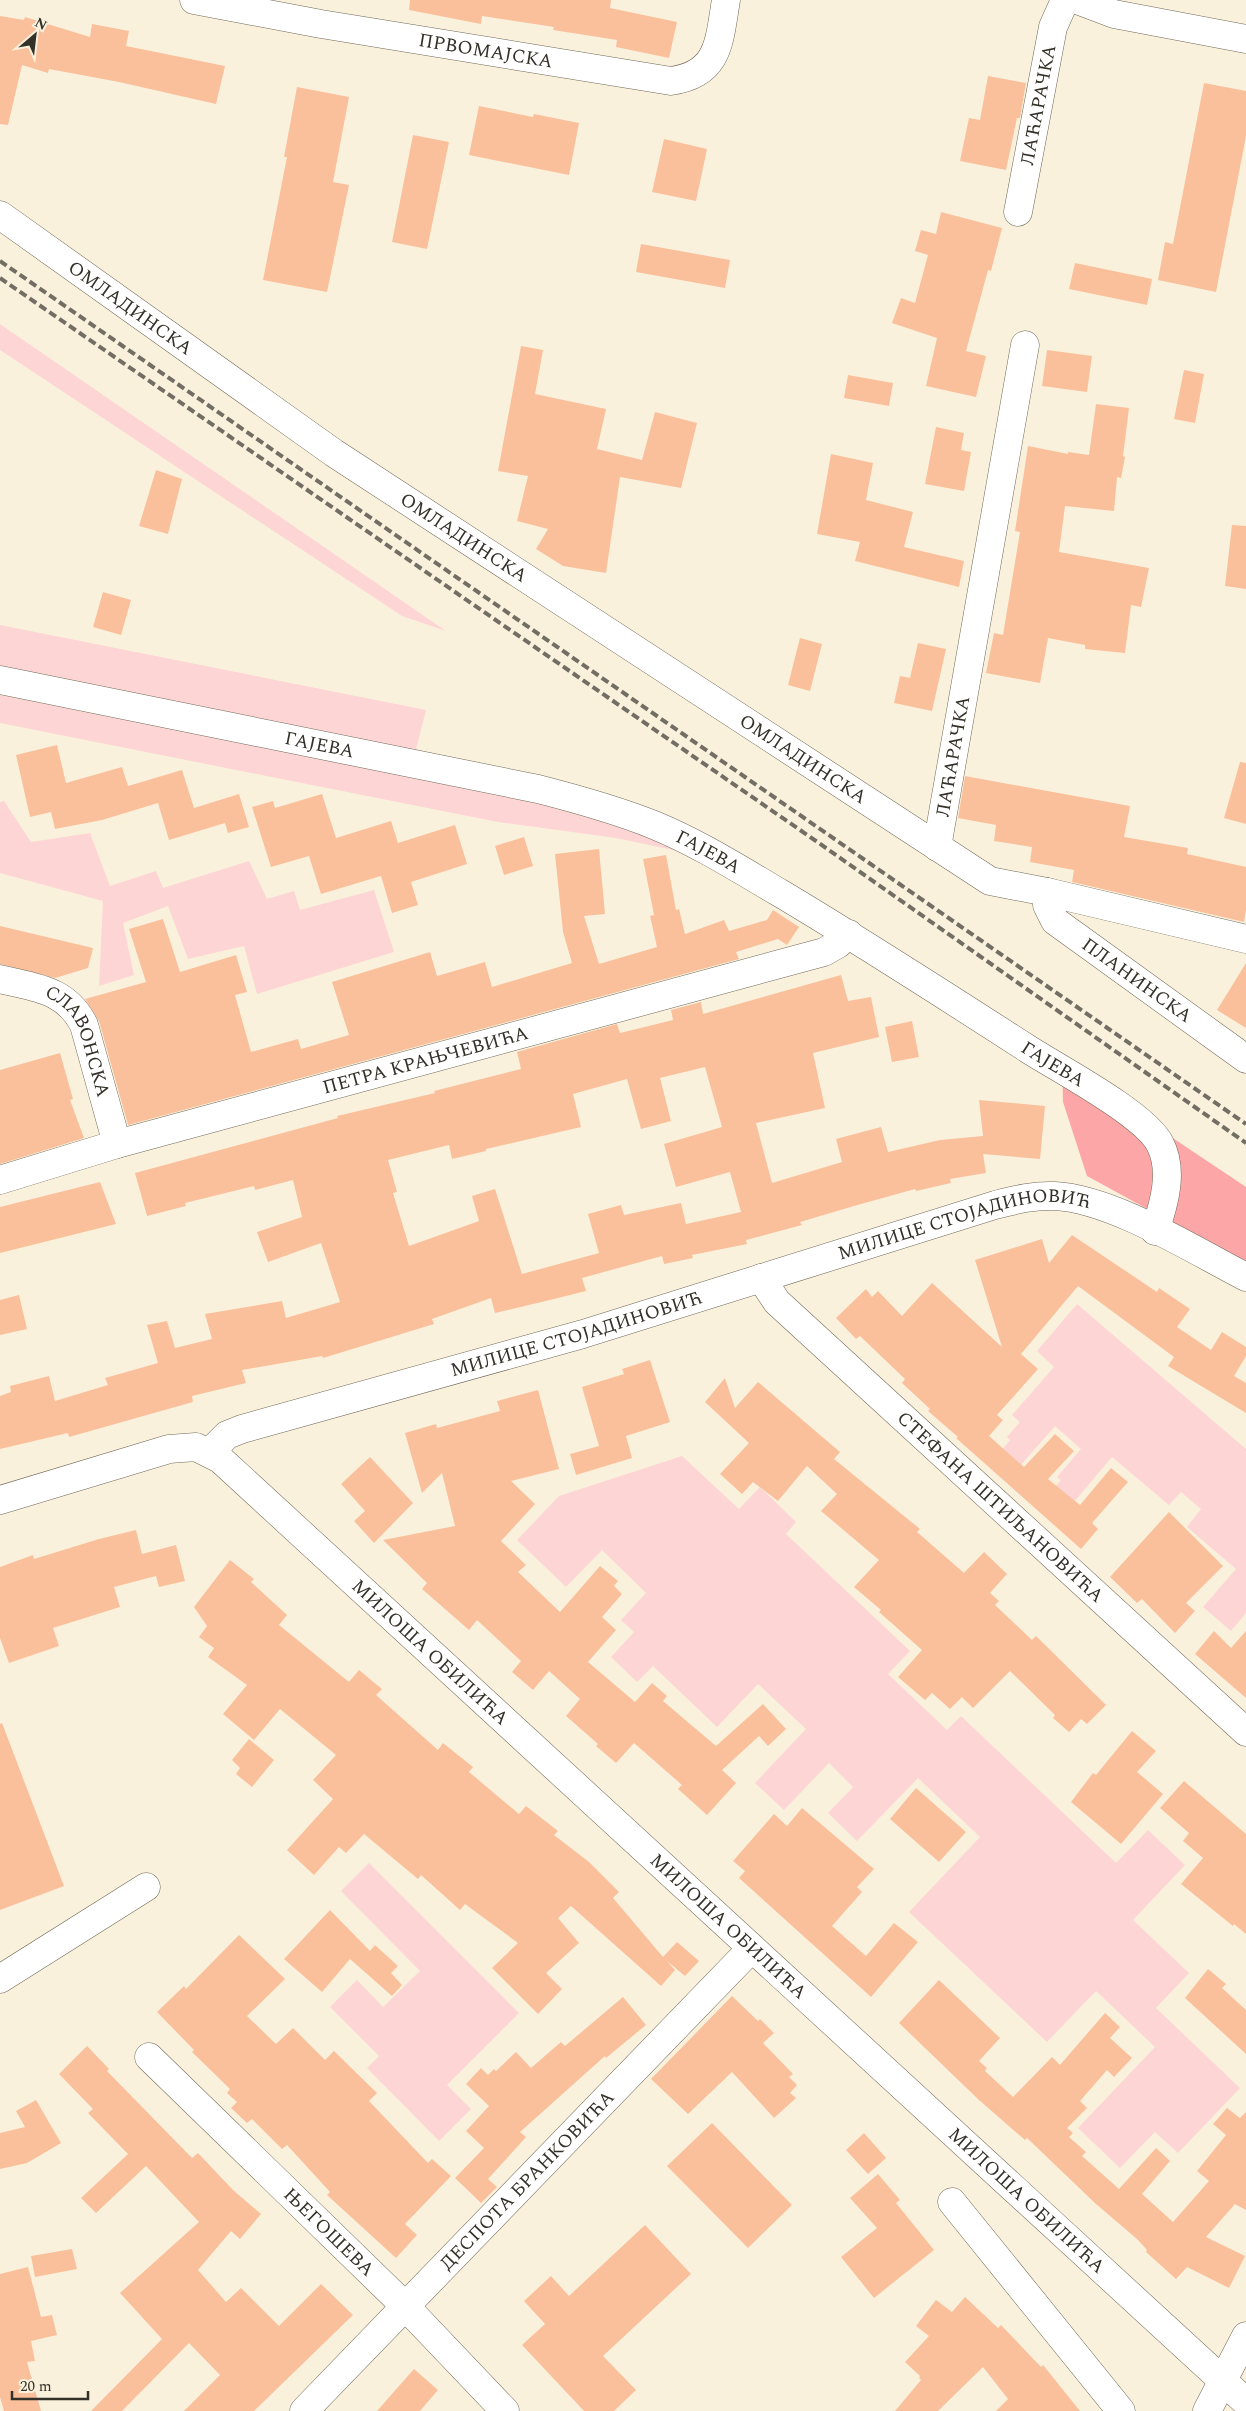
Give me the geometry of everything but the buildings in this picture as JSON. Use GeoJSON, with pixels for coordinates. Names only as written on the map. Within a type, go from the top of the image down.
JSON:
{"type":"FeatureCollection","features":[{"type":"Feature","properties":{"kind":"street","name":"ПРВОМАЈСКА"},"geometry":{"type":"LineString","coordinates":[[194,0],[321,24],[672,82],[691,77],[703,70],[712,60],[719,43],[726,0]]}},
{"type":"Feature","properties":{"kind":"street","name":"ЛАЋАРАЧКА"},"geometry":{"type":"LineString","coordinates":[[1018,212],[1052,27],[1065,0]]}},
{"type":"Feature","properties":{"kind":"street"},"geometry":{"type":"LineString","coordinates":[[1077,0],[1114,14],[1246,39]]}},
{"type":"Feature","properties":{"kind":"street","name":"ОМЛАДИНСКА"},"geometry":{"type":"LineString","coordinates":[[0,216],[334,453],[937,847]]}},
{"type":"Feature","properties":{"kind":"street","name":"ЛАЋАРАЧКА"},"geometry":{"type":"LineString","coordinates":[[937,847],[1025,345]]}},
{"type":"Feature","properties":{"kind":"street","name":"ГАЈЕВА"},"geometry":{"type":"LineString","coordinates":[[0,680],[538,788],[598,805],[654,825],[705,849],[848,934],[1092,1088],[1147,1128],[1160,1144],[1167,1180],[1164,1204],[1155,1231]]}},
{"type":"Feature","properties":{"kind":"street"},"geometry":{"type":"LineString","coordinates":[[937,847],[990,881],[1047,892],[1246,939]]}},
{"type":"Feature","properties":{"kind":"street","name":"ПЛАНИНСКА"},"geometry":{"type":"LineString","coordinates":[[1047,892],[1047,905],[1055,921],[1246,1060]]}},
{"type":"Feature","properties":{"kind":"street","name":"ПЕТРА КРАЊЧЕВИЋА"},"geometry":{"type":"LineString","coordinates":[[0,1180],[118,1144],[824,952],[838,944],[848,934]]}},
{"type":"Feature","properties":{"kind":"street","name":"СЛАВОНСКА"},"geometry":{"type":"LineString","coordinates":[[0,979],[52,993],[70,1004],[78,1013],[84,1025],[118,1144]]}},
{"type":"Feature","properties":{"kind":"street","name":"МИЛИЦЕ СТОЈАДИНОВИЋ"},"geometry":{"type":"LineString","coordinates":[[209,1453],[227,1434],[242,1428],[583,1334],[995,1204],[1028,1197],[1054,1196],[1086,1201],[1104,1206],[1155,1231]]}},
{"type":"Feature","properties":{"kind":"street"},"geometry":{"type":"LineString","coordinates":[[1155,1231],[1246,1278]]}},
{"type":"Feature","properties":{"kind":"street","name":"СТЕФАНА ШТИЉАНОВИЋА"},"geometry":{"type":"LineString","coordinates":[[761,1278],[777,1302],[1246,1732]]}},
{"type":"Feature","properties":{"kind":"street"},"geometry":{"type":"LineString","coordinates":[[0,1500],[169,1449],[196,1447],[209,1453]]}},
{"type":"Feature","properties":{"kind":"street","name":"МИЛОША ОБИЛИЋА"},"geometry":{"type":"LineString","coordinates":[[209,1453],[220,1459],[261,1494],[751,1949],[1246,2402]]}},
{"type":"Feature","properties":{"kind":"street"},"geometry":{"type":"LineString","coordinates":[[0,1979],[146,1887]]}},
{"type":"Feature","properties":{"kind":"street","name":"ДЕСПОТА БРАНКОВИЋА"},"geometry":{"type":"LineString","coordinates":[[304,2411],[751,1949]]}},
{"type":"Feature","properties":{"kind":"street","name":"ЊЕГОШЕВА"},"geometry":{"type":"LineString","coordinates":[[149,2057],[405,2306],[505,2411]]}},
{"type":"Feature","properties":{"kind":"street"},"geometry":{"type":"LineString","coordinates":[[952,2202],[1120,2411]]}},
{"type":"Feature","properties":{"kind":"street"},"geometry":{"type":"LineString","coordinates":[[1207,2411],[1246,2336]]}},
{"type":"Feature","properties":{"kind":"shaded area"},"geometry":{"type":"Polygon","coordinates":[[[0,324],[446,631],[402,616],[0,350],[0,324]]]}},
{"type":"Feature","properties":{"kind":"shaded area"},"geometry":{"type":"Polygon","coordinates":[[[0,625],[426,710],[416,749],[623,803],[754,867],[616,838],[498,822],[0,723],[0,625]]]}},
{"type":"Feature","properties":{"kind":"shaded area"},"geometry":{"type":"Polygon","coordinates":[[[4,801],[31,842],[90,833],[110,886],[156,871],[163,888],[249,861],[267,899],[294,891],[300,910],[374,890],[394,952],[257,994],[244,946],[188,959],[168,906],[123,923],[134,975],[99,986],[103,901],[0,873],[0,802],[4,801]]]}},
{"type":"Feature","properties":{"kind":"shaded area"},"geometry":{"type":"Polygon","coordinates":[[[1062,1064],[1246,1187],[1246,1263],[1087,1176],[1063,1102],[1062,1064]]]}},
{"type":"Feature","properties":{"kind":"shaded area"},"geometry":{"type":"Polygon","coordinates":[[[1077,1304],[1246,1449],[1246,1613],[1231,1631],[1203,1607],[1236,1569],[1187,1527],[1201,1509],[1181,1492],[1169,1505],[1112,1457],[1057,1522],[1039,1506],[1061,1480],[1057,1477],[1081,1449],[1055,1426],[1013,1474],[994,1459],[1010,1440],[1007,1437],[1020,1422],[1012,1415],[1054,1367],[1037,1351],[1077,1304]]]}},
{"type":"Feature","properties":{"kind":"shaded area"},"geometry":{"type":"Polygon","coordinates":[[[682,1456],[739,1509],[760,1487],[796,1522],[786,1534],[910,1651],[888,1674],[947,1730],[961,1716],[1116,1863],[1148,1830],[1185,1865],[1133,1920],[1189,1973],[1156,2008],[1240,2088],[1178,2153],[1155,2132],[1120,2168],[1078,2128],[1155,2047],[1096,1991],[1047,2042],[909,1912],[980,1837],[918,1778],[857,1841],[828,1813],[853,1787],[829,1763],[784,1810],[755,1783],[806,1729],[758,1684],[717,1727],[653,1666],[637,1682],[611,1657],[634,1632],[621,1620],[646,1593],[602,1550],[566,1587],[517,1540],[559,1496],[682,1456]]]}},
{"type":"Feature","properties":{"kind":"shaded area"},"geometry":{"type":"Polygon","coordinates":[[[369,1863],[519,2013],[447,2085],[471,2109],[439,2141],[367,2068],[379,2056],[330,2007],[357,1980],[383,2007],[420,1971],[341,1891],[369,1863]]]}},
{"type":"Feature","properties":{"kind":"railway"},"geometry":{"type":"LineString","coordinates":[[0,261],[1246,1124]]}},
{"type":"Feature","properties":{"kind":"railway"},"geometry":{"type":"LineString","coordinates":[[0,278],[816,841],[1246,1143]]}}]}
